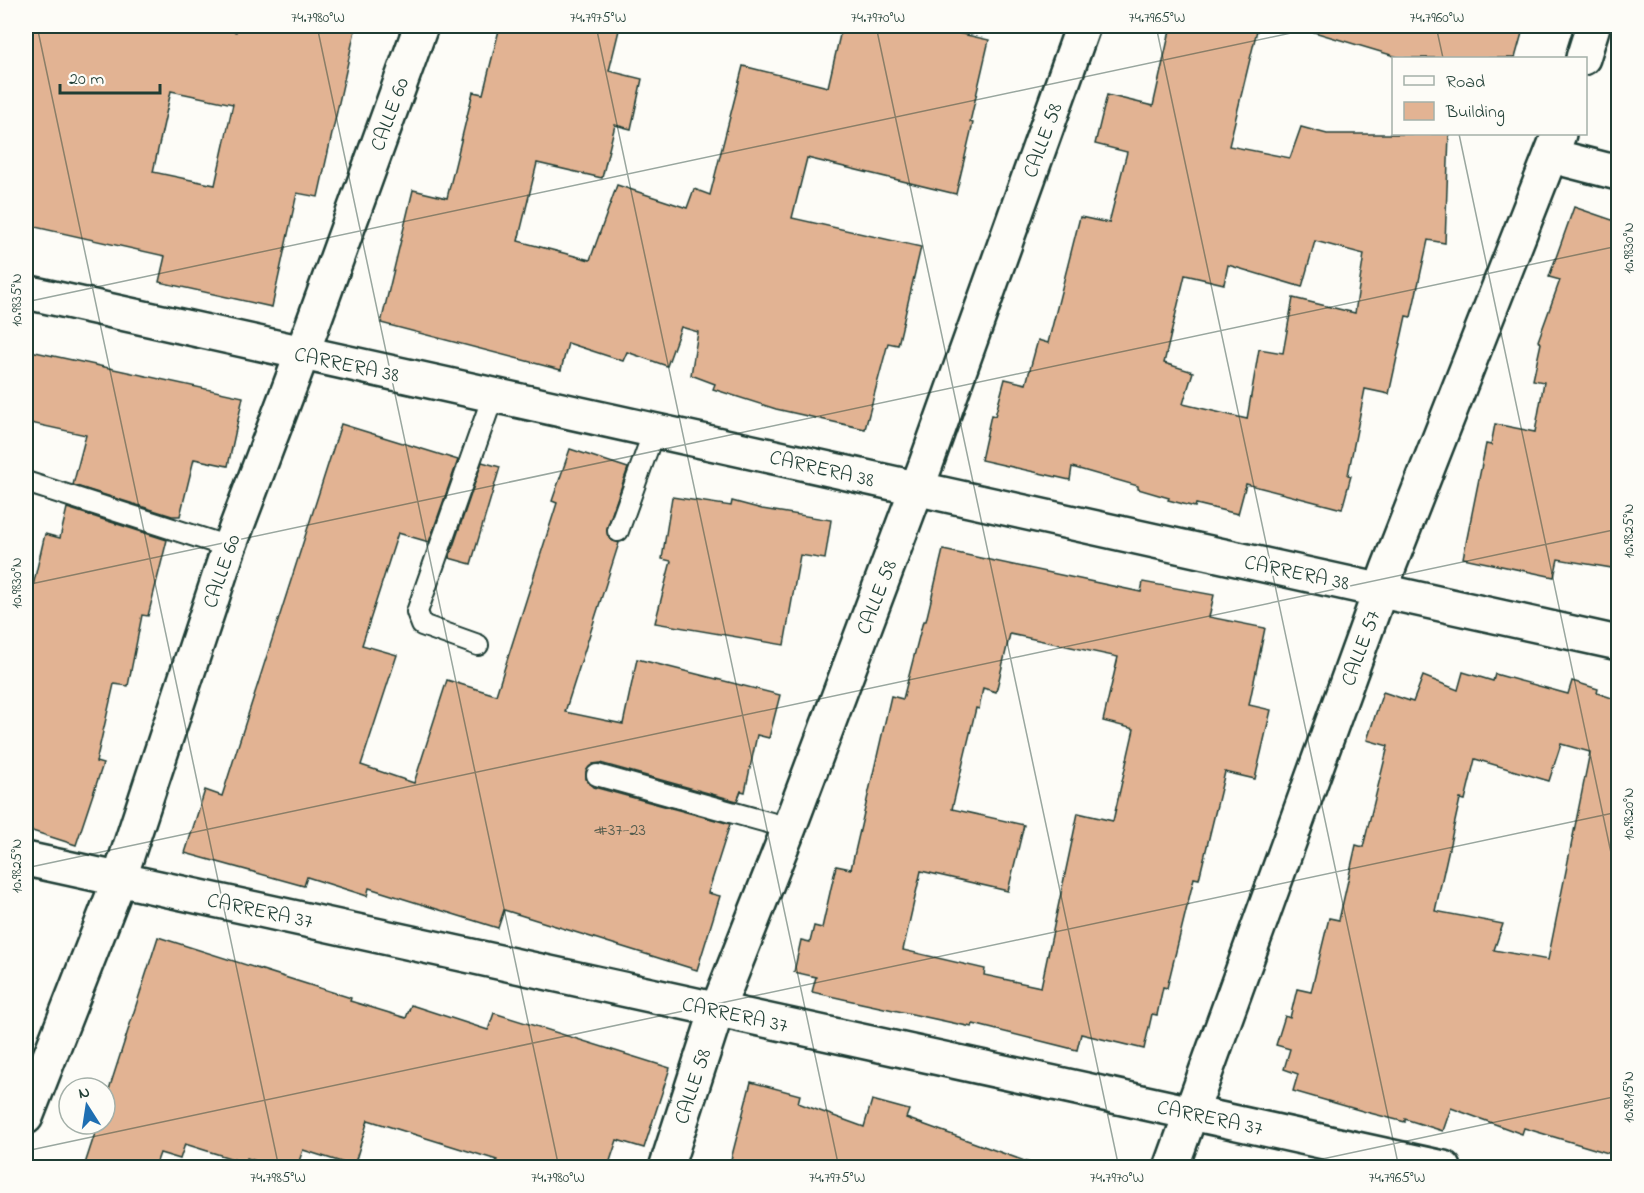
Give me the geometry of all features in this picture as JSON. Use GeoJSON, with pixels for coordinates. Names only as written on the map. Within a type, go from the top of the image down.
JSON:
{"type":"FeatureCollection","features":[{"type":"Feature","properties":{"kind":"street","name":"CALLE 60"},"geometry":{"type":"LineString","coordinates":[[26,1117],[119,880],[229,547],[421,26]]}},
{"type":"Feature","properties":{"kind":"street","name":"CALLE 58"},"geometry":{"type":"LineString","coordinates":[[666,1167],[717,1010],[789,828],[916,489],[1083,26]]}},
{"type":"Feature","properties":{"kind":"street"},"geometry":{"type":"LineString","coordinates":[[1583,57],[1593,26]]}},
{"type":"Feature","properties":{"kind":"street"},"geometry":{"type":"LineString","coordinates":[[1555,145],[1618,173]]}},
{"type":"Feature","properties":{"kind":"street","name":"CALLE 57"},"geometry":{"type":"LineString","coordinates":[[1172,1167],[1381,591],[1555,145]]}},
{"type":"Feature","properties":{"kind":"street","name":"CARRERA 38"},"geometry":{"type":"LineString","coordinates":[[26,292],[1618,643]]}},
{"type":"Feature","properties":{"kind":"street","name":"CARRERA 37"},"geometry":{"type":"LineString","coordinates":[[26,860],[1444,1167]]}},
{"type":"Feature","properties":{"kind":"lane"},"geometry":{"type":"LineString","coordinates":[[478,645],[422,625],[417,612],[493,396]]}},
{"type":"Feature","properties":{"kind":"lane"},"geometry":{"type":"LineString","coordinates":[[618,531],[654,431]]}},
{"type":"Feature","properties":{"kind":"lane"},"geometry":{"type":"LineString","coordinates":[[29,483],[229,547]]}},
{"type":"Feature","properties":{"kind":"lane"},"geometry":{"type":"LineString","coordinates":[[597,775],[789,828]]}},
{"type":"Feature","properties":{"kind":"building"},"geometry":{"type":"Polygon","coordinates":[[[26,26],[206,26],[236,32],[238,26],[356,26],[318,197],[297,193],[272,307],[159,282],[165,256],[26,225],[26,26]],[[171,91],[153,172],[215,185],[233,104],[171,91]]]}},
{"type":"Feature","properties":{"kind":"building"},"geometry":{"type":"Polygon","coordinates":[[[500,26],[620,26],[609,71],[642,79],[631,129],[615,125],[602,178],[537,163],[518,241],[590,260],[617,185],[687,208],[694,189],[710,195],[743,66],[828,87],[842,26],[926,26],[989,40],[956,194],[807,158],[792,218],[921,247],[898,345],[888,343],[865,429],[776,409],[713,389],[715,384],[691,375],[698,332],[681,327],[667,366],[627,352],[623,361],[568,343],[561,370],[381,323],[413,190],[447,198],[473,92],[483,94],[500,26]]]}},
{"type":"Feature","properties":{"kind":"building"},"geometry":{"type":"Polygon","coordinates":[[[1171,26],[1258,26],[1229,146],[1290,158],[1301,127],[1327,134],[1449,135],[1445,243],[1428,240],[1411,317],[1406,316],[1389,394],[1365,389],[1348,475],[1351,476],[1342,509],[1246,484],[1238,514],[1168,500],[1169,498],[1138,489],[1138,486],[1072,467],[1070,480],[981,460],[991,415],[995,416],[1005,379],[1026,384],[1038,340],[1048,343],[1080,217],[1109,223],[1127,152],[1095,144],[1107,95],[1153,106],[1171,26]],[[1315,241],[1302,287],[1228,265],[1224,284],[1185,275],[1164,363],[1193,372],[1183,404],[1247,419],[1259,349],[1283,353],[1293,298],[1355,313],[1364,254],[1315,241]]]}},
{"type":"Feature","properties":{"kind":"building"},"geometry":{"type":"Polygon","coordinates":[[[1315,26],[1524,26],[1515,57],[1398,57],[1314,32],[1315,26]]]}},
{"type":"Feature","properties":{"kind":"building"},"geometry":{"type":"Polygon","coordinates":[[[1574,207],[1618,222],[1618,569],[1558,559],[1554,577],[1463,558],[1486,444],[1491,445],[1495,424],[1535,432],[1544,382],[1533,380],[1541,343],[1538,341],[1560,280],[1549,277],[1574,207]]]}},
{"type":"Feature","properties":{"kind":"building"},"geometry":{"type":"Polygon","coordinates":[[[26,350],[243,397],[228,466],[194,459],[180,516],[172,516],[73,485],[86,435],[26,422],[26,350]]]}},
{"type":"Feature","properties":{"kind":"building"},"geometry":{"type":"Polygon","coordinates":[[[341,424],[458,460],[429,542],[398,533],[362,645],[397,655],[361,765],[414,783],[447,680],[496,695],[557,503],[552,501],[570,449],[628,468],[607,528],[609,538],[619,543],[565,712],[623,724],[637,659],[780,695],[769,738],[757,735],[745,792],[741,791],[737,801],[600,763],[593,764],[586,771],[586,779],[594,787],[730,824],[708,893],[720,896],[697,970],[504,910],[498,928],[369,888],[367,896],[307,877],[304,886],[185,853],[205,790],[222,796],[341,424]]]}},
{"type":"Feature","properties":{"kind":"building"},"geometry":{"type":"Polygon","coordinates":[[[482,462],[500,467],[471,564],[449,558],[482,462]]]}},
{"type":"Feature","properties":{"kind":"building"},"geometry":{"type":"Polygon","coordinates":[[[672,497],[731,506],[732,501],[762,509],[831,520],[825,559],[800,555],[784,645],[655,623],[671,561],[662,559],[672,497]]]}},
{"type":"Feature","properties":{"kind":"building"},"geometry":{"type":"Polygon","coordinates":[[[67,508],[167,540],[148,616],[142,615],[128,686],[114,684],[96,762],[103,764],[76,845],[26,829],[26,616],[45,534],[60,538],[67,508]]]}},
{"type":"Feature","properties":{"kind":"building"},"geometry":{"type":"Polygon","coordinates":[[[943,550],[1141,592],[1143,582],[1214,595],[1209,617],[1265,628],[1249,705],[1271,710],[1255,779],[1225,772],[1199,879],[1194,878],[1167,988],[1163,987],[1157,1015],[1152,1014],[1144,1049],[1081,1034],[1077,1050],[973,1024],[972,1027],[861,1003],[812,992],[816,977],[794,972],[801,940],[810,942],[814,926],[822,928],[836,866],[851,869],[891,696],[903,699],[923,621],[926,621],[943,550]],[[1010,634],[996,692],[983,688],[979,709],[976,708],[952,809],[1024,825],[1008,891],[921,871],[903,950],[985,969],[984,975],[1041,987],[1078,813],[1113,821],[1134,729],[1103,721],[1118,657],[1010,634]]]}},
{"type":"Feature","properties":{"kind":"building"},"geometry":{"type":"Polygon","coordinates":[[[1463,672],[1493,681],[1495,674],[1568,694],[1572,681],[1598,689],[1597,693],[1618,700],[1618,1156],[1524,1128],[1522,1134],[1451,1108],[1443,1131],[1405,1119],[1405,1122],[1366,1112],[1293,1091],[1298,1074],[1284,1069],[1290,1049],[1276,1045],[1285,1016],[1290,1018],[1297,989],[1311,992],[1329,918],[1339,920],[1356,845],[1363,847],[1388,746],[1367,740],[1383,692],[1413,702],[1423,676],[1458,690],[1463,672]],[[1561,744],[1549,781],[1475,759],[1465,800],[1460,799],[1435,911],[1503,924],[1494,950],[1548,960],[1590,752],[1561,744]]]}},
{"type":"Feature","properties":{"kind":"building"},"geometry":{"type":"Polygon","coordinates":[[[158,937],[351,998],[350,1001],[406,1018],[411,1005],[488,1030],[494,1013],[670,1068],[644,1148],[617,1140],[608,1167],[495,1167],[497,1160],[368,1120],[354,1166],[303,1150],[297,1167],[276,1167],[247,1158],[246,1163],[185,1144],[180,1159],[160,1153],[155,1167],[84,1167],[94,1136],[117,1136],[117,1076],[113,1076],[158,937]]]}},
{"type":"Feature","properties":{"kind":"building"},"geometry":{"type":"Polygon","coordinates":[[[751,1082],[800,1095],[798,1103],[864,1127],[872,1100],[909,1110],[906,1118],[1033,1164],[1033,1167],[729,1167],[751,1082]]]}}]}
